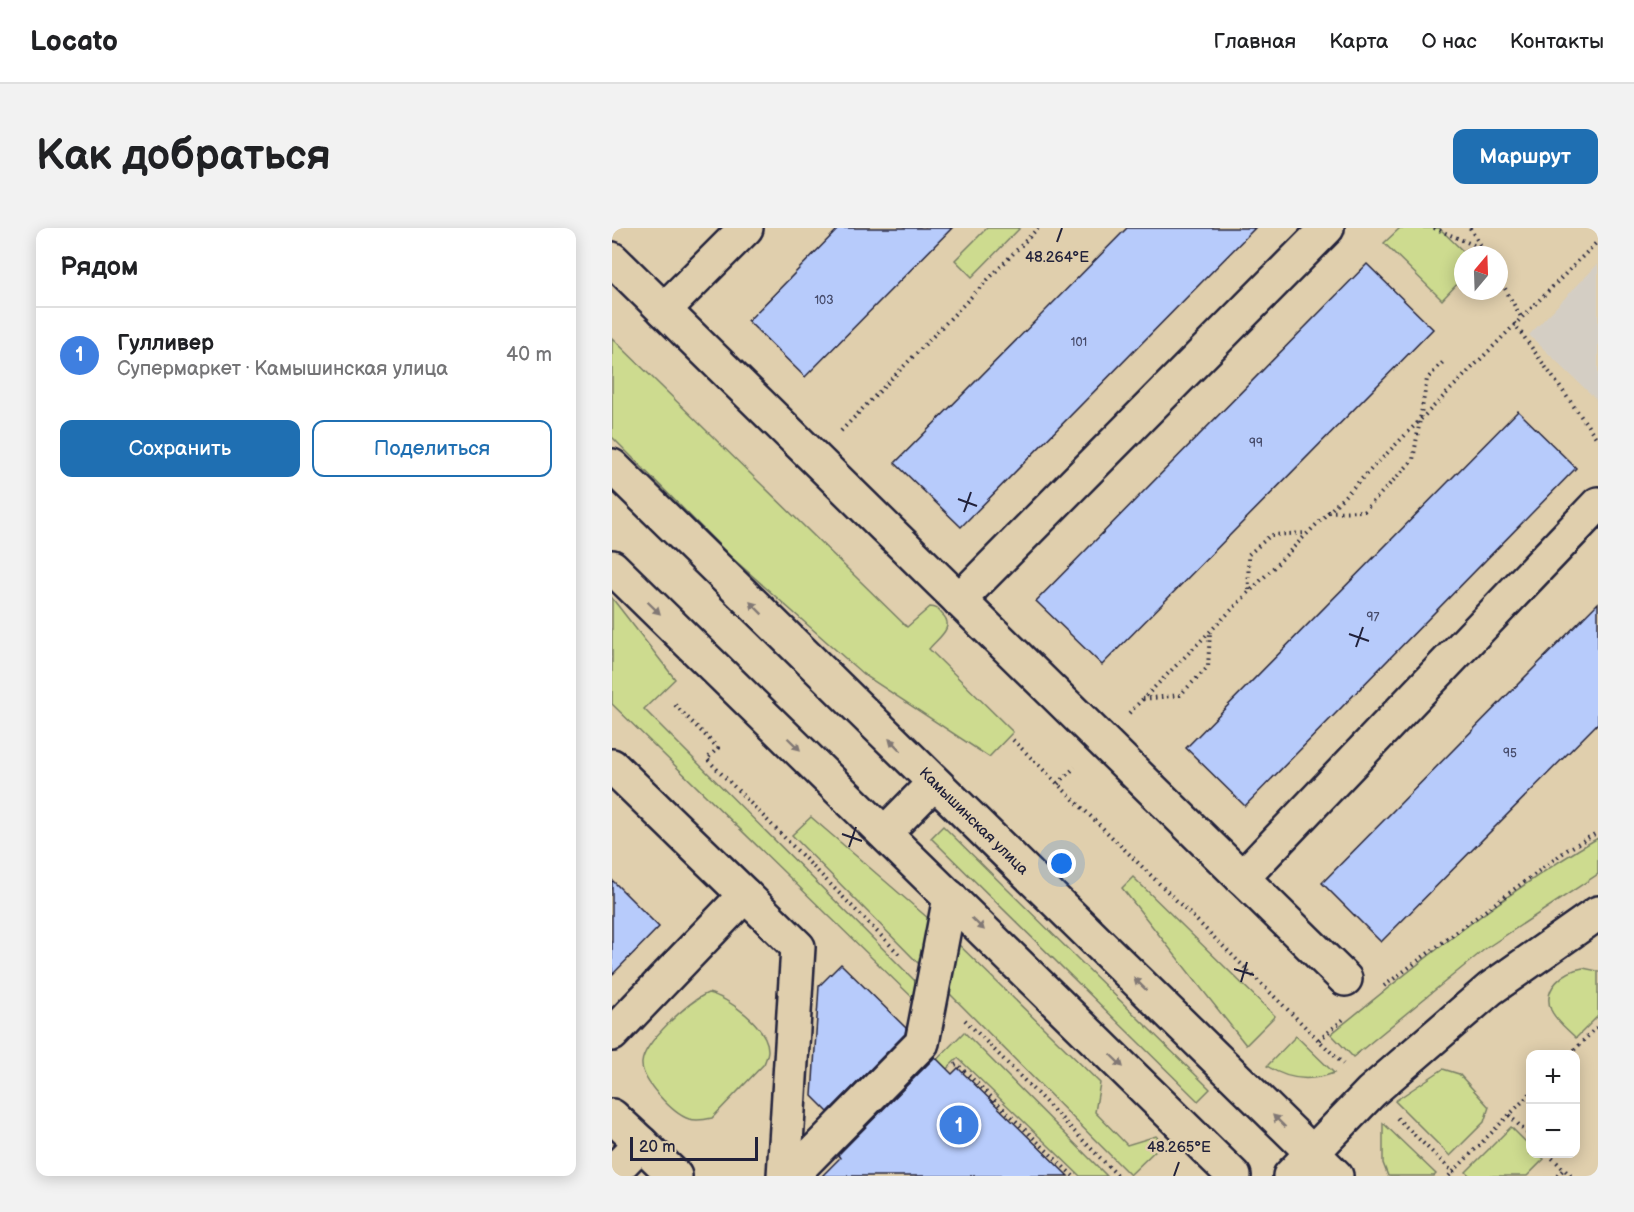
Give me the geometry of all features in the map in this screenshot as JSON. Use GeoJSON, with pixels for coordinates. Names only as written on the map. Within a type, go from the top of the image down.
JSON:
{"type":"FeatureCollection","features":[{"type":"Feature","properties":{"kind":"street"},"geometry":{"type":"LineString","coordinates":[[664,310],[746,228]]}},
{"type":"Feature","properties":{"kind":"street"},"geometry":{"type":"LineString","coordinates":[[959,600],[1327,228]]}},
{"type":"Feature","properties":{"kind":"street"},"geometry":{"type":"LineString","coordinates":[[612,259],[1345,979]]}},
{"type":"Feature","properties":{"kind":"street","name":"Камышинская улица"},"geometry":{"type":"LineString","coordinates":[[612,466],[1336,1176]]}},
{"type":"Feature","properties":{"kind":"street"},"geometry":{"type":"LineString","coordinates":[[1242,879],[1598,504]]}},
{"type":"Feature","properties":{"kind":"street"},"geometry":{"type":"LineString","coordinates":[[612,567],[1234,1176]]}},
{"type":"Feature","properties":{"kind":"street"},"geometry":{"type":"LineString","coordinates":[[612,766],[798,946],[784,1176]]}},
{"type":"Feature","properties":{"kind":"street"},"geometry":{"type":"LineString","coordinates":[[885,833],[934,783]]}},
{"type":"Feature","properties":{"kind":"street"},"geometry":{"type":"LineString","coordinates":[[612,1034],[746,895]]}},
{"type":"Feature","properties":{"kind":"street"},"geometry":{"type":"LineString","coordinates":[[791,1176],[922,1043],[950,897]]}},
{"type":"Feature","properties":{"kind":"street"},"geometry":{"type":"LineString","coordinates":[[1290,1176],[1371,1092],[1490,989],[1598,913]]}},
{"type":"Feature","properties":{"kind":"street"},"geometry":{"type":"LineString","coordinates":[[612,1116],[675,1176]]}},
{"type":"Feature","properties":{"kind":"street"},"geometry":{"type":"LineString","coordinates":[[612,1173],[640,1143]]}},
{"type":"Feature","properties":{"kind":"path"},"geometry":{"type":"LineString","coordinates":[[834,438],[1038,228]]}},
{"type":"Feature","properties":{"kind":"path"},"geometry":{"type":"LineString","coordinates":[[1434,228],[1476,246]]}},
{"type":"Feature","properties":{"kind":"path"},"geometry":{"type":"LineString","coordinates":[[1470,228],[1481,246]]}},
{"type":"Feature","properties":{"kind":"path"},"geometry":{"type":"LineString","coordinates":[[1058,784],[1514,322],[1598,241]]}},
{"type":"Feature","properties":{"kind":"path"},"geometry":{"type":"LineString","coordinates":[[1508,294],[1521,316]]}},
{"type":"Feature","properties":{"kind":"path"},"geometry":{"type":"LineString","coordinates":[[1514,322],[1598,440]]}},
{"type":"Feature","properties":{"kind":"path"},"geometry":{"type":"LineString","coordinates":[[1327,512],[1364,511],[1413,460],[1427,380],[1445,360]]}},
{"type":"Feature","properties":{"kind":"path"},"geometry":{"type":"LineString","coordinates":[[1249,591],[1248,555],[1271,535],[1306,533]]}},
{"type":"Feature","properties":{"kind":"path"},"geometry":{"type":"LineString","coordinates":[[1142,699],[1180,695],[1208,667],[1210,631]]}},
{"type":"Feature","properties":{"kind":"path"},"geometry":{"type":"LineString","coordinates":[[675,705],[718,748],[707,759],[1118,1176]]}},
{"type":"Feature","properties":{"kind":"path"},"geometry":{"type":"LineString","coordinates":[[1013,740],[1453,1175],[1526,1098]]}},
{"type":"Feature","properties":{"kind":"path"},"geometry":{"type":"LineString","coordinates":[[1378,991],[1412,962],[1567,850],[1598,832]]}},
{"type":"Feature","properties":{"kind":"path"},"geometry":{"type":"LineString","coordinates":[[1319,1040],[1353,1012]]}},
{"type":"Feature","properties":{"kind":"path"},"geometry":{"type":"LineString","coordinates":[[1574,1050],[1598,1026]]}},
{"type":"Feature","properties":{"kind":"path"},"geometry":{"type":"LineString","coordinates":[[950,1071],[957,1064],[1073,1176]]}},
{"type":"Feature","properties":{"kind":"path"},"geometry":{"type":"LineString","coordinates":[[1509,1115],[1526,1132]]}},
{"type":"Feature","properties":{"kind":"path"},"geometry":{"type":"LineString","coordinates":[[1552,1158],[1571,1176]]}},
{"type":"Feature","properties":{"kind":"path"},"geometry":{"type":"LineString","coordinates":[[1557,1176],[1564,1169]]}},
{"type":"Feature","properties":{"kind":"shaded area"},"geometry":{"type":"Polygon","coordinates":[[[1598,264],[1598,401],[1529,335],[1598,264]]]}},
{"type":"Feature","properties":{"kind":"green space"},"geometry":{"type":"Polygon","coordinates":[[[987,228],[1020,228],[972,277],[955,260],[987,228]]]}},
{"type":"Feature","properties":{"kind":"green space"},"geometry":{"type":"Polygon","coordinates":[[[1400,228],[1439,228],[1458,246],[1454,246],[1454,287],[1442,300],[1384,243],[1400,228]]]}},
{"type":"Feature","properties":{"kind":"green space"},"geometry":{"type":"Polygon","coordinates":[[[612,338],[907,627],[930,607],[939,611],[946,619],[946,628],[929,649],[1013,732],[989,757],[863,674],[730,556],[612,437],[612,338]]]}},
{"type":"Feature","properties":{"kind":"green space"},"geometry":{"type":"Polygon","coordinates":[[[612,598],[675,679],[644,709],[927,993],[918,1003],[612,704],[612,598]]]}},
{"type":"Feature","properties":{"kind":"green space"},"geometry":{"type":"Polygon","coordinates":[[[811,817],[929,919],[923,968],[792,835],[811,817]]]}},
{"type":"Feature","properties":{"kind":"green space"},"geometry":{"type":"Polygon","coordinates":[[[943,826],[1210,1089],[1198,1101],[931,838],[943,826]]]}},
{"type":"Feature","properties":{"kind":"green space"},"geometry":{"type":"Polygon","coordinates":[[[1598,838],[1598,874],[1485,949],[1353,1057],[1331,1034],[1495,906],[1598,838]]]}},
{"type":"Feature","properties":{"kind":"green space"},"geometry":{"type":"Polygon","coordinates":[[[1133,877],[1275,1016],[1246,1045],[1122,888],[1133,877]]]}},
{"type":"Feature","properties":{"kind":"green space"},"geometry":{"type":"Polygon","coordinates":[[[953,939],[1100,1083],[1095,1112],[1127,1145],[1156,1136],[1163,1143],[1130,1175],[947,991],[953,939]]]}},
{"type":"Feature","properties":{"kind":"green space"},"geometry":{"type":"Polygon","coordinates":[[[1583,968],[1598,971],[1598,1016],[1576,1038],[1553,1014],[1549,1002],[1556,982],[1569,973],[1583,968]]]}},
{"type":"Feature","properties":{"kind":"green space"},"geometry":{"type":"Polygon","coordinates":[[[708,993],[726,1000],[746,1014],[761,1032],[768,1052],[764,1064],[712,1118],[694,1120],[682,1116],[659,1096],[647,1078],[642,1063],[650,1045],[668,1023],[708,993]]]}},
{"type":"Feature","properties":{"kind":"green space"},"geometry":{"type":"Polygon","coordinates":[[[964,1032],[1107,1176],[1080,1176],[958,1058],[932,1083],[898,1099],[964,1032]]]}},
{"type":"Feature","properties":{"kind":"green space"},"geometry":{"type":"Polygon","coordinates":[[[1296,1036],[1334,1073],[1316,1078],[1299,1078],[1275,1071],[1267,1066],[1296,1036]]]}},
{"type":"Feature","properties":{"kind":"green space"},"geometry":{"type":"Polygon","coordinates":[[[1443,1069],[1459,1074],[1489,1107],[1484,1122],[1450,1156],[1395,1101],[1443,1069]]]}},
{"type":"Feature","properties":{"kind":"green space"},"geometry":{"type":"Polygon","coordinates":[[[1383,1123],[1436,1174],[1434,1176],[1388,1176],[1383,1163],[1383,1123]]]}},
{"type":"Feature","properties":{"kind":"green space"},"geometry":{"type":"Polygon","coordinates":[[[1511,1127],[1526,1142],[1526,1158],[1544,1159],[1527,1176],[1470,1176],[1466,1172],[1511,1127]]]}},
{"type":"Feature","properties":{"kind":"building"},"geometry":{"type":"Polygon","coordinates":[[[839,228],[952,228],[805,377],[748,321],[839,228]]]}},
{"type":"Feature","properties":{"kind":"building"},"geometry":{"type":"Polygon","coordinates":[[[1127,228],[1255,228],[961,527],[895,463],[1127,228]]]}},
{"type":"Feature","properties":{"kind":"building"},"geometry":{"type":"Polygon","coordinates":[[[1367,264],[1433,329],[1102,665],[1036,601],[1367,264]]]}},
{"type":"Feature","properties":{"kind":"building"},"geometry":{"type":"Polygon","coordinates":[[[1518,411],[1576,468],[1245,806],[1186,748],[1518,411]]]}},
{"type":"Feature","properties":{"kind":"building"},"geometry":{"type":"Polygon","coordinates":[[[1598,603],[1598,723],[1381,942],[1322,883],[1598,603]]]}},
{"type":"Feature","properties":{"kind":"building"},"geometry":{"type":"Polygon","coordinates":[[[612,880],[659,927],[612,975],[612,880]]]}},
{"type":"Feature","properties":{"kind":"building"},"geometry":{"type":"Polygon","coordinates":[[[841,964],[906,1028],[905,1034],[828,1112],[812,1096],[819,986],[841,964]]]}},
{"type":"Feature","properties":{"kind":"building"},"geometry":{"type":"Polygon","coordinates":[[[935,1057],[952,1074],[958,1068],[1068,1176],[822,1176],[840,1158],[838,1155],[935,1057]]]}},
{"type":"Feature","properties":{"kind":"place","name":"Гулливер"},"geometry":{"type":"Point","coordinates":[959,1125]}}]}
